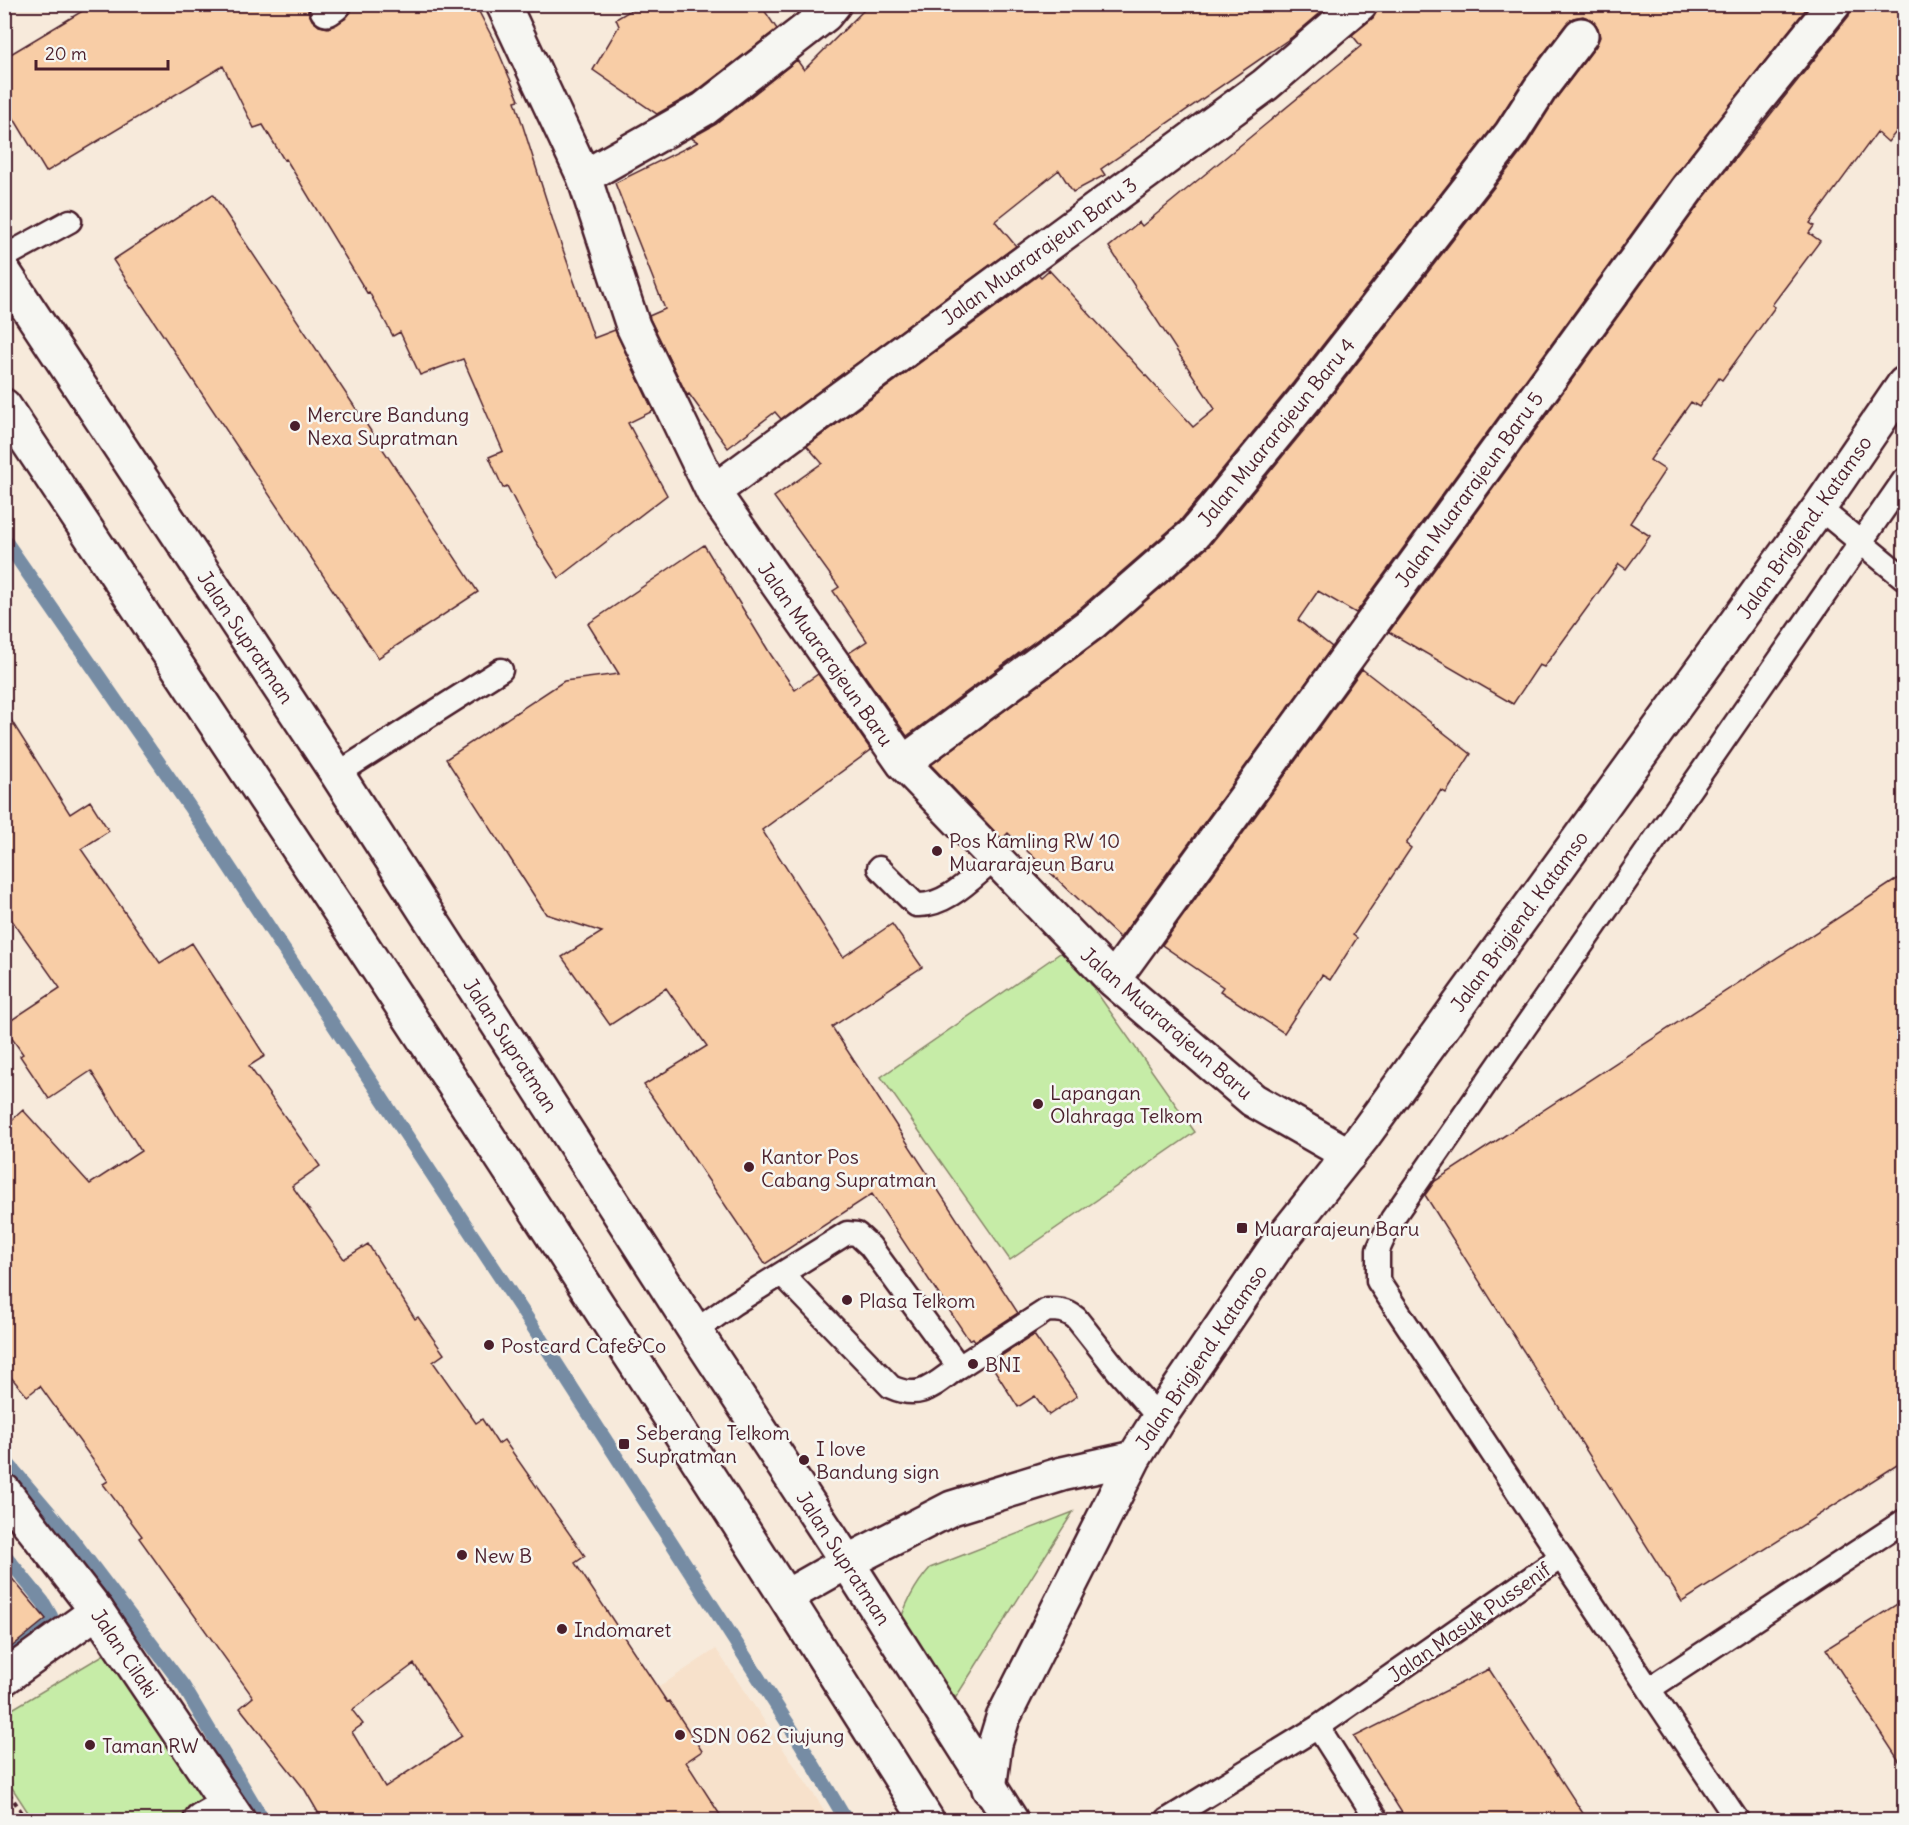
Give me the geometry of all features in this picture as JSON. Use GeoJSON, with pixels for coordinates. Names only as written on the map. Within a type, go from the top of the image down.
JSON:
{"type":"FeatureCollection","features":[{"type":"Feature","properties":{"kind":"main road","name":"Jalan Muararajeun Baru"},"geometry":{"type":"LineString","coordinates":[[503,4],[584,177],[633,326],[713,492],[903,763],[1113,980],[1253,1100],[1349,1155]]}},
{"type":"Feature","properties":{"kind":"main road"},"geometry":{"type":"LineString","coordinates":[[584,177],[704,110],[825,15],[834,4]]}},
{"type":"Feature","properties":{"kind":"main road","name":"Jalan Muararajeun Baru 3"},"geometry":{"type":"LineString","coordinates":[[713,492],[1265,85],[1360,4]]}},
{"type":"Feature","properties":{"kind":"main road","name":"Jalan Muararajeun Baru 5"},"geometry":{"type":"LineString","coordinates":[[1113,980],[1688,188],[1834,4]]}},
{"type":"Feature","properties":{"kind":"main road","name":"Jalan Muararajeun Baru 4"},"geometry":{"type":"LineString","coordinates":[[903,763],[1092,623],[1194,534],[1308,395],[1511,134],[1540,89],[1581,35]]}},
{"type":"Feature","properties":{"kind":"main road","name":"Jalan Supratman"},"geometry":{"type":"LineString","coordinates":[[4,272],[337,774],[695,1331],[847,1562],[1011,1821]]}},
{"type":"Feature","properties":{"kind":"main road","name":"Jalan Brigjend. Katamso"},"geometry":{"type":"LineString","coordinates":[[990,1789],[995,1744],[1003,1718],[1134,1458],[1159,1418],[1277,1245],[1349,1155],[1819,508],[1905,384]]}},
{"type":"Feature","properties":{"kind":"main road"},"geometry":{"type":"LineString","coordinates":[[4,406],[276,813],[787,1596],[927,1821]]}},
{"type":"Feature","properties":{"kind":"main road","name":"Jalan Brigjend. Katamso"},"geometry":{"type":"LineString","coordinates":[[787,1596],[952,1508],[1062,1474],[1134,1458]]}},
{"type":"Feature","properties":{"kind":"main road","name":"Jalan Cilaki"},"geometry":{"type":"LineString","coordinates":[[4,1491],[98,1611],[222,1815]]}},
{"type":"Feature","properties":{"kind":"main road"},"geometry":{"type":"LineString","coordinates":[[4,1678],[98,1611]]}},
{"type":"Feature","properties":{"kind":"lane"},"geometry":{"type":"LineString","coordinates":[[4,257],[70,221]]}},
{"type":"Feature","properties":{"kind":"lane"},"geometry":{"type":"LineString","coordinates":[[1561,1557],[1378,1281],[1378,1250],[1392,1219],[1905,480]]}},
{"type":"Feature","properties":{"kind":"lane"},"geometry":{"type":"LineString","coordinates":[[1819,508],[1905,578]]}},
{"type":"Feature","properties":{"kind":"lane"},"geometry":{"type":"LineString","coordinates":[[337,774],[501,670]]}},
{"type":"Feature","properties":{"kind":"lane"},"geometry":{"type":"LineString","coordinates":[[879,868],[916,905],[928,906],[952,893],[995,859]]}},
{"type":"Feature","properties":{"kind":"lane"},"geometry":{"type":"LineString","coordinates":[[695,1331],[733,1304],[847,1233],[857,1234],[870,1246],[959,1367]]}},
{"type":"Feature","properties":{"kind":"lane"},"geometry":{"type":"LineString","coordinates":[[782,1274],[891,1387],[902,1392],[922,1392],[1047,1310],[1060,1310],[1076,1318],[1116,1370],[1159,1418]]}},
{"type":"Feature","properties":{"kind":"lane"},"geometry":{"type":"LineString","coordinates":[[1649,1689],[1905,1521]]}},
{"type":"Feature","properties":{"kind":"lane","name":"Jalan Masuk Pussenif"},"geometry":{"type":"LineString","coordinates":[[1167,1821],[1318,1727],[1561,1557],[1737,1821]]}},
{"type":"Feature","properties":{"kind":"lane"},"geometry":{"type":"LineString","coordinates":[[1318,1727],[1377,1821]]}},
{"type":"Feature","properties":{"kind":"path"},"geometry":{"type":"LineString","coordinates":[[4,1786],[27,1821]]}},
{"type":"Feature","properties":{"kind":"shaded area","name":"SDN 062 Ciujung"},"geometry":{"type":"Polygon","coordinates":[[[716,1649],[831,1820],[459,1820],[716,1649]]]}},
{"type":"Feature","properties":{"kind":"green space","name":"Lapangan Olahraga Telkom"},"geometry":{"type":"Polygon","coordinates":[[[1066,949],[1195,1132],[1010,1260],[881,1077],[1066,949]]]}},
{"type":"Feature","properties":{"kind":"green space"},"geometry":{"type":"Polygon","coordinates":[[[1073,1512],[949,1708],[898,1629],[914,1589],[930,1568],[1073,1512]]]}},
{"type":"Feature","properties":{"kind":"green space","name":"Taman RW"},"geometry":{"type":"Polygon","coordinates":[[[108,1652],[206,1796],[200,1806],[177,1820],[33,1820],[5,1777],[4,1714],[108,1652]]]}},
{"type":"Feature","properties":{"kind":"building"},"geometry":{"type":"Polygon","coordinates":[[[94,4],[309,4],[308,11],[312,20],[319,26],[328,28],[345,19],[351,12],[352,4],[475,4],[519,100],[515,101],[554,224],[594,338],[615,330],[653,411],[628,423],[667,495],[559,578],[535,540],[507,486],[503,488],[489,457],[503,451],[463,359],[420,375],[400,332],[393,336],[369,292],[367,293],[286,159],[284,160],[263,125],[254,128],[223,66],[46,172],[4,102],[4,58],[94,4]]]}},
{"type":"Feature","properties":{"kind":"building"},"geometry":{"type":"Polygon","coordinates":[[[641,4],[760,4],[777,29],[694,93],[657,114],[593,70],[619,26],[616,19],[641,4]]]}},
{"type":"Feature","properties":{"kind":"building"},"geometry":{"type":"Polygon","coordinates":[[[870,4],[1331,4],[1292,37],[1101,169],[1105,175],[1073,192],[1059,170],[995,221],[1016,246],[781,419],[775,412],[728,448],[689,394],[687,395],[650,319],[649,316],[665,309],[615,183],[698,142],[691,138],[716,124],[797,60],[804,70],[870,4]]]}},
{"type":"Feature","properties":{"kind":"building"},"geometry":{"type":"Polygon","coordinates":[[[1378,4],[1810,4],[1673,177],[1356,613],[1318,591],[1298,620],[1332,647],[1120,938],[1008,833],[1002,839],[931,765],[1103,638],[1209,546],[1323,407],[1526,146],[1555,100],[1596,46],[1600,37],[1593,20],[1583,16],[1573,18],[1566,24],[1525,78],[1496,123],[1293,383],[1180,521],[1080,608],[907,736],[849,653],[867,641],[833,591],[839,587],[774,497],[822,463],[807,446],[1039,275],[1041,277],[1049,270],[1193,427],[1215,409],[1109,247],[1139,222],[1142,226],[1361,46],[1352,35],[1373,18],[1378,4]]]}},
{"type":"Feature","properties":{"kind":"building"},"geometry":{"type":"Polygon","coordinates":[[[1852,4],[1905,4],[1905,121],[1888,142],[1877,132],[1810,223],[1814,226],[1809,233],[1820,241],[1772,305],[1775,307],[1722,380],[1719,378],[1699,407],[1691,402],[1650,460],[1665,470],[1630,523],[1650,536],[1626,569],[1619,564],[1544,667],[1539,665],[1513,704],[1389,632],[1703,199],[1849,16],[1852,4]]]}},
{"type":"Feature","properties":{"kind":"building","name":"Mercure Bandung Nexa Supratman"},"geometry":{"type":"Polygon","coordinates":[[[213,194],[478,592],[378,658],[113,260],[213,194]]]}},
{"type":"Feature","properties":{"kind":"building"},"geometry":{"type":"Polygon","coordinates":[[[704,545],[795,690],[818,674],[871,750],[762,830],[843,957],[892,924],[922,967],[832,1027],[1018,1313],[975,1341],[973,1338],[969,1340],[872,1194],[765,1264],[644,1085],[707,1046],[666,988],[610,1025],[562,957],[602,932],[546,914],[446,759],[564,681],[619,674],[588,624],[704,545]]]}},
{"type":"Feature","properties":{"kind":"building"},"geometry":{"type":"Polygon","coordinates":[[[1362,669],[1471,754],[1446,793],[1441,790],[1406,844],[1411,848],[1353,935],[1357,938],[1330,980],[1322,975],[1284,1033],[1220,991],[1223,987],[1162,945],[1362,669]]]}},
{"type":"Feature","properties":{"kind":"building"},"geometry":{"type":"Polygon","coordinates":[[[4,709],[70,814],[90,801],[109,831],[81,849],[160,963],[192,943],[265,1056],[249,1066],[320,1166],[292,1186],[344,1259],[368,1244],[415,1319],[418,1317],[444,1354],[433,1362],[476,1423],[482,1419],[498,1444],[504,1440],[585,1556],[575,1563],[702,1751],[686,1762],[724,1821],[323,1821],[305,1790],[240,1708],[253,1697],[139,1538],[142,1536],[103,1484],[108,1481],[40,1386],[27,1396],[4,1369],[4,1127],[23,1110],[90,1184],[141,1151],[91,1071],[49,1099],[20,1056],[23,1054],[4,1025],[60,988],[4,909],[4,709]],[[414,1664],[352,1710],[363,1724],[352,1732],[385,1787],[462,1736],[414,1664]]]}},
{"type":"Feature","properties":{"kind":"building"},"geometry":{"type":"Polygon","coordinates":[[[1905,874],[1905,1460],[1682,1602],[1425,1195],[1435,1181],[1905,874]]]}},
{"type":"Feature","properties":{"kind":"building"},"geometry":{"type":"Polygon","coordinates":[[[1034,1335],[1077,1396],[1049,1415],[1035,1396],[1018,1407],[990,1363],[1034,1335]]]}},
{"type":"Feature","properties":{"kind":"building"},"geometry":{"type":"Polygon","coordinates":[[[4,1569],[46,1619],[4,1653],[4,1569]]]}},
{"type":"Feature","properties":{"kind":"building"},"geometry":{"type":"Polygon","coordinates":[[[1905,1599],[1905,1770],[1826,1649],[1905,1599]]]}},
{"type":"Feature","properties":{"kind":"building"},"geometry":{"type":"Polygon","coordinates":[[[1489,1669],[1588,1821],[1407,1821],[1354,1737],[1489,1669]]]}},
{"type":"Feature","properties":{"kind":"waterway"},"geometry":{"type":"LineString","coordinates":[[4,539],[189,806],[533,1327],[801,1744],[846,1820]]}},
{"type":"Feature","properties":{"kind":"waterway"},"geometry":{"type":"LineString","coordinates":[[4,1459],[72,1539],[184,1687],[263,1820]]}},
{"type":"Feature","properties":{"kind":"waterway"},"geometry":{"type":"LineString","coordinates":[[4,1554],[43,1602],[51,1616],[45,1626],[14,1653]]}},
{"type":"Feature","properties":{"kind":"place","name":"Mercure Bandung Nexa Supratman"},"geometry":{"type":"Point","coordinates":[295,426]}},
{"type":"Feature","properties":{"kind":"place","name":"Pos Kamling RW 10 Muararajeun Baru"},"geometry":{"type":"Point","coordinates":[937,851]}},
{"type":"Feature","properties":{"kind":"place","name":"Lapangan Olahraga Telkom"},"geometry":{"type":"Point","coordinates":[1038,1104]}},
{"type":"Feature","properties":{"kind":"place","name":"Kantor Pos Cabang Supratman"},"geometry":{"type":"Point","coordinates":[749,1167]}},
{"type":"Feature","properties":{"kind":"place","name":"Muararajeun Baru"},"geometry":{"type":"Point","coordinates":[1242,1228]}},
{"type":"Feature","properties":{"kind":"place","name":"Plasa Telkom"},"geometry":{"type":"Point","coordinates":[847,1300]}},
{"type":"Feature","properties":{"kind":"place","name":"Postcard Cafe&Co"},"geometry":{"type":"Point","coordinates":[489,1345]}},
{"type":"Feature","properties":{"kind":"place","name":"BNI"},"geometry":{"type":"Point","coordinates":[973,1364]}},
{"type":"Feature","properties":{"kind":"place","name":"Seberang Telkom Supratman"},"geometry":{"type":"Point","coordinates":[624,1444]}},
{"type":"Feature","properties":{"kind":"place","name":"I love Bandung sign"},"geometry":{"type":"Point","coordinates":[804,1460]}},
{"type":"Feature","properties":{"kind":"place","name":"New B"},"geometry":{"type":"Point","coordinates":[462,1555]}},
{"type":"Feature","properties":{"kind":"place","name":"Indomaret"},"geometry":{"type":"Point","coordinates":[562,1629]}},
{"type":"Feature","properties":{"kind":"place","name":"SDN 062 Ciujung"},"geometry":{"type":"Point","coordinates":[680,1735]}},
{"type":"Feature","properties":{"kind":"place","name":"Taman RW"},"geometry":{"type":"Point","coordinates":[90,1745]}}]}
